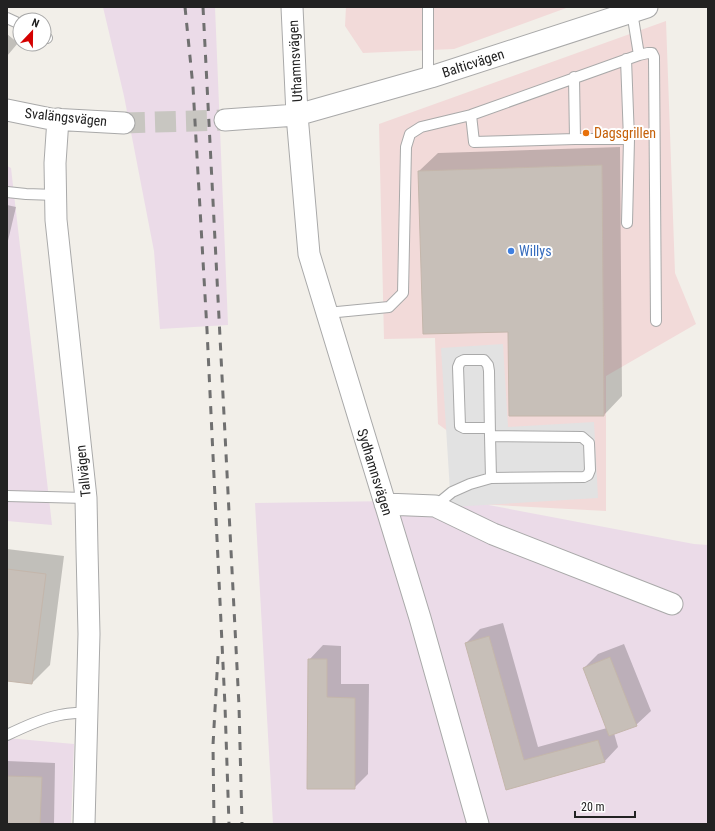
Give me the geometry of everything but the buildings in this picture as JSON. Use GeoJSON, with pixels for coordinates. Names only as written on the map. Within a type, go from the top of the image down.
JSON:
{"type":"FeatureCollection","features":[{"type":"Feature","properties":{"kind":"street","name":"Uthamnsvägen"},"geometry":{"type":"LineString","coordinates":[[292,7],[297,115]]}},
{"type":"Feature","properties":{"kind":"street","name":"Balticvägen"},"geometry":{"type":"LineString","coordinates":[[297,115],[428,78],[639,10]]}},
{"type":"Feature","properties":{"kind":"street","name":"Svalängsvägen"},"geometry":{"type":"LineString","coordinates":[[7,110],[58,120],[124,123]]}},
{"type":"Feature","properties":{"kind":"street"},"geometry":{"type":"LineString","coordinates":[[225,120],[297,115]]}},
{"type":"Feature","properties":{"kind":"street","name":"Sydhamnsvägen"},"geometry":{"type":"LineString","coordinates":[[297,115],[309,254],[420,618],[478,824]]}},
{"type":"Feature","properties":{"kind":"street","name":"Tallvägen"},"geometry":{"type":"LineString","coordinates":[[58,120],[55,163],[56,220],[86,498],[89,634],[84,824]]}},
{"type":"Feature","properties":{"kind":"street"},"geometry":{"type":"LineString","coordinates":[[385,504],[435,506],[493,534],[672,604]]}},
{"type":"Feature","properties":{"kind":"lane"},"geometry":{"type":"LineString","coordinates":[[428,7],[428,78]]}},
{"type":"Feature","properties":{"kind":"lane"},"geometry":{"type":"LineString","coordinates":[[639,10],[639,55]]}},
{"type":"Feature","properties":{"kind":"lane"},"geometry":{"type":"LineString","coordinates":[[327,313],[389,307],[403,293],[406,147],[410,134],[421,127],[471,115],[626,59],[652,53],[654,56],[656,321]]}},
{"type":"Feature","properties":{"kind":"lane"},"geometry":{"type":"LineString","coordinates":[[626,59],[629,138],[628,224]]}},
{"type":"Feature","properties":{"kind":"lane"},"geometry":{"type":"LineString","coordinates":[[574,77],[575,139]]}},
{"type":"Feature","properties":{"kind":"lane"},"geometry":{"type":"LineString","coordinates":[[471,115],[474,142],[629,138]]}},
{"type":"Feature","properties":{"kind":"lane"},"geometry":{"type":"LineString","coordinates":[[7,192],[56,196]]}},
{"type":"Feature","properties":{"kind":"lane"},"geometry":{"type":"LineString","coordinates":[[435,506],[452,492],[470,484],[491,478],[584,477],[588,475],[590,470],[589,443],[582,437],[489,432],[460,426],[458,367],[460,362],[464,360],[484,360],[488,365],[489,370],[489,432],[491,478]]}},
{"type":"Feature","properties":{"kind":"lane"},"geometry":{"type":"LineString","coordinates":[[7,496],[86,498]]}},
{"type":"Feature","properties":{"kind":"lane"},"geometry":{"type":"LineString","coordinates":[[7,735],[26,726],[49,718],[88,712]]}},
{"type":"Feature","properties":{"kind":"shaded area"},"geometry":{"type":"Polygon","coordinates":[[[103,7],[215,7],[228,325],[160,329],[154,251],[124,96],[103,7]]]}},
{"type":"Feature","properties":{"kind":"shaded area"},"geometry":{"type":"Polygon","coordinates":[[[346,7],[569,7],[454,49],[363,53],[345,26],[346,7]]]}},
{"type":"Feature","properties":{"kind":"shaded area"},"geometry":{"type":"Polygon","coordinates":[[[666,21],[675,273],[696,324],[606,376],[606,511],[458,503],[449,432],[438,424],[435,338],[384,339],[379,124],[666,21]]]}},
{"type":"Feature","properties":{"kind":"shaded area"},"geometry":{"type":"Polygon","coordinates":[[[7,166],[11,168],[52,525],[7,521],[7,166]]]}},
{"type":"Feature","properties":{"kind":"shaded area"},"geometry":{"type":"Polygon","coordinates":[[[503,344],[508,427],[594,422],[598,498],[451,507],[441,348],[503,344]]]}},
{"type":"Feature","properties":{"kind":"shaded area"},"geometry":{"type":"Polygon","coordinates":[[[462,500],[694,544],[708,545],[708,824],[273,824],[255,503],[462,500]]]}},
{"type":"Feature","properties":{"kind":"shaded area"},"geometry":{"type":"Polygon","coordinates":[[[7,738],[74,744],[71,824],[7,824],[7,738]]]}},
{"type":"Feature","properties":{"kind":"tunnel"},"geometry":{"type":"LineString","coordinates":[[124,123],[225,120]]}},
{"type":"Feature","properties":{"kind":"railway"},"geometry":{"type":"LineString","coordinates":[[185,7],[193,87],[207,330],[225,706],[229,824]]}},
{"type":"Feature","properties":{"kind":"railway"},"geometry":{"type":"LineString","coordinates":[[203,7],[239,706],[242,824]]}},
{"type":"Feature","properties":{"kind":"railway"},"geometry":{"type":"LineString","coordinates":[[214,824],[213,745],[218,656]]}},
{"type":"Feature","properties":{"kind":"place","name":"Dagsgrillen"},"geometry":{"type":"Point","coordinates":[586,133]}},
{"type":"Feature","properties":{"kind":"place","name":"Willys"},"geometry":{"type":"Point","coordinates":[511,251]}}]}
